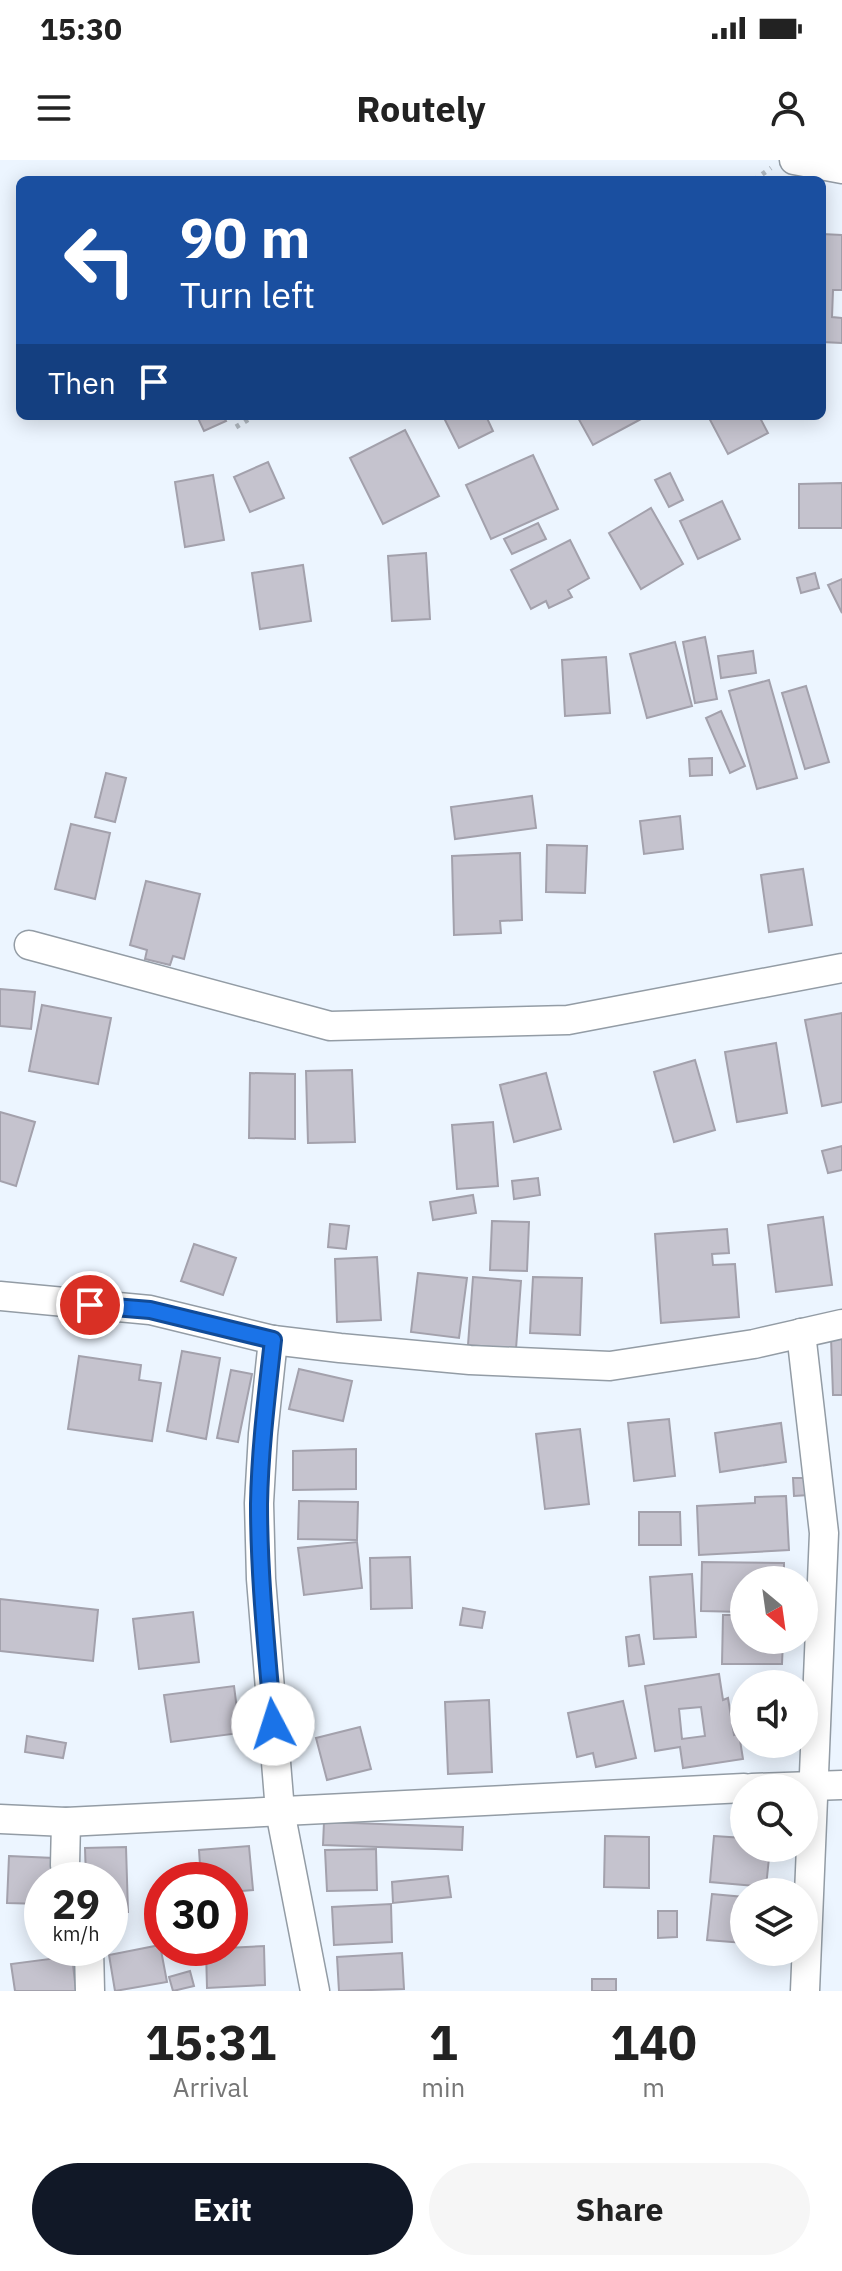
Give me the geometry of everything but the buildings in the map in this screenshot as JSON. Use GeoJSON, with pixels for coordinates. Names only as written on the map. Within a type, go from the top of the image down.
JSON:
{"type":"FeatureCollection","features":[{"type":"Feature","properties":{"kind":"street"},"geometry":{"type":"LineString","coordinates":[[794,160],[842,169]]}},
{"type":"Feature","properties":{"kind":"street"},"geometry":{"type":"LineString","coordinates":[[29,945],[330,1026],[568,1020],[842,968]]}},
{"type":"Feature","properties":{"kind":"street"},"geometry":{"type":"LineString","coordinates":[[0,1296],[150,1310],[273,1340],[470,1360],[610,1366],[754,1344],[842,1324]]}},
{"type":"Feature","properties":{"kind":"street"},"geometry":{"type":"LineString","coordinates":[[801,1333],[833,1535],[814,1774]]}},
{"type":"Feature","properties":{"kind":"street"},"geometry":{"type":"LineString","coordinates":[[273,1340],[263,1434],[261,1579],[280,1811],[315,1991]]}},
{"type":"Feature","properties":{"kind":"street"},"geometry":{"type":"LineString","coordinates":[[818,1785],[842,1785]]}},
{"type":"Feature","properties":{"kind":"street"},"geometry":{"type":"LineString","coordinates":[[0,1819],[66,1822],[730,1789]]}},
{"type":"Feature","properties":{"kind":"street"},"geometry":{"type":"LineString","coordinates":[[65,1862],[66,1822]]}},
{"type":"Feature","properties":{"kind":"street"},"geometry":{"type":"LineString","coordinates":[[805,1991],[810,1862]]}},
{"type":"Feature","properties":{"kind":"street"},"geometry":{"type":"LineString","coordinates":[[89,1966],[90,1991]]}},
{"type":"Feature","properties":{"kind":"path"},"geometry":{"type":"LineString","coordinates":[[236,427],[247,420]]}},
{"type":"Feature","properties":{"kind":"route"},"geometry":{"type":"LineString","coordinates":[[90,1305],[150,1310],[273,1340],[259,1503],[261,1579],[273,1724]]}}]}
